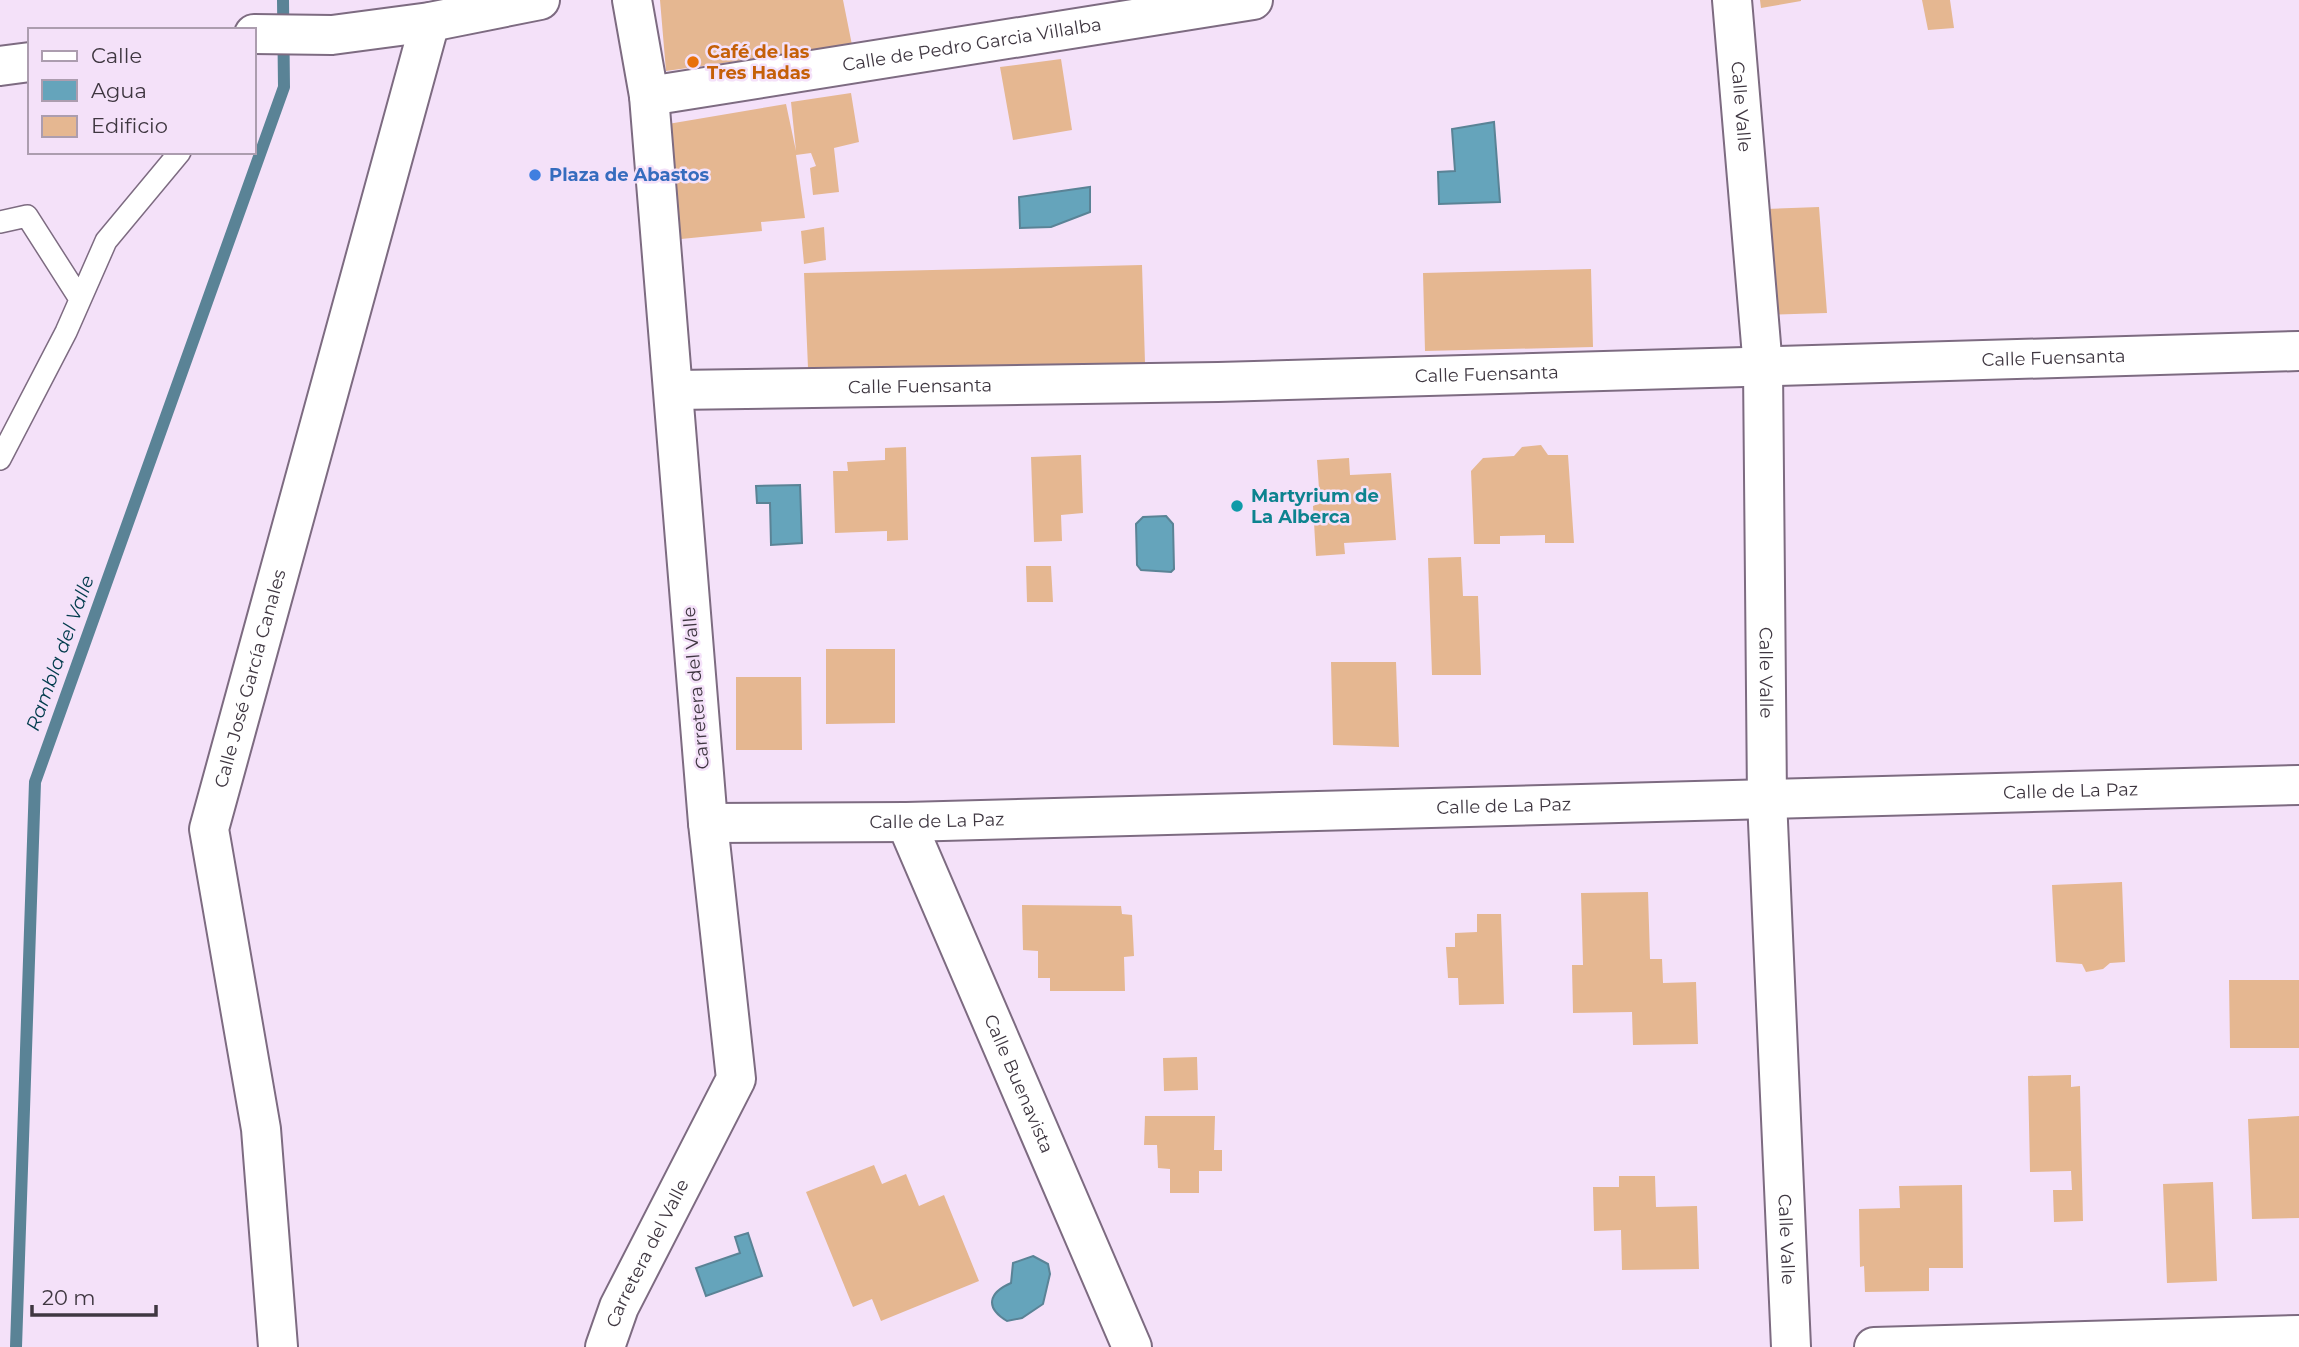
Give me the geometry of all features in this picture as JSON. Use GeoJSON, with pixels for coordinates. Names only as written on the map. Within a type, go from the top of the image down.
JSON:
{"type":"FeatureCollection","features":[{"type":"Feature","properties":{"kind":"street"},"geometry":{"type":"LineString","coordinates":[[256,34],[332,35],[430,22],[540,0]]}},
{"type":"Feature","properties":{"kind":"street","name":"Carretera del Valle"},"geometry":{"type":"LineString","coordinates":[[605,1347],[620,1307],[736,1079],[688,605],[675,390],[649,96],[632,0]]}},
{"type":"Feature","properties":{"kind":"street","name":"Calle de Pedro Garcia Villalba"},"geometry":{"type":"LineString","coordinates":[[649,96],[1253,0]]}},
{"type":"Feature","properties":{"kind":"street","name":"Calle Valle"},"geometry":{"type":"LineString","coordinates":[[1732,0],[1763,368],[1768,799],[1791,1347]]}},
{"type":"Feature","properties":{"kind":"street","name":"Calle José García Canales"},"geometry":{"type":"LineString","coordinates":[[278,1347],[261,1129],[209,829],[430,22]]}},
{"type":"Feature","properties":{"kind":"street"},"geometry":{"type":"LineString","coordinates":[[0,66],[28,62]]}},
{"type":"Feature","properties":{"kind":"street","name":"Calle Fuensanta"},"geometry":{"type":"LineString","coordinates":[[675,390],[1218,382],[2299,351]]}},
{"type":"Feature","properties":{"kind":"street","name":"Calle de La Paz"},"geometry":{"type":"LineString","coordinates":[[708,823],[906,822],[2299,785]]}},
{"type":"Feature","properties":{"kind":"street","name":"Calle Buenavista"},"geometry":{"type":"LineString","coordinates":[[906,822],[1132,1347]]}},
{"type":"Feature","properties":{"kind":"street"},"geometry":{"type":"LineString","coordinates":[[1874,1347],[2299,1335]]}},
{"type":"Feature","properties":{"kind":"lane"},"geometry":{"type":"LineString","coordinates":[[0,459],[106,241],[178,154]]}},
{"type":"Feature","properties":{"kind":"lane"},"geometry":{"type":"LineString","coordinates":[[0,222],[27,216],[80,299]]}},
{"type":"Feature","properties":{"kind":"water"},"geometry":{"type":"Polygon","coordinates":[[[1494,122],[1500,202],[1439,204],[1438,172],[1455,171],[1452,129],[1494,122]]]}},
{"type":"Feature","properties":{"kind":"water"},"geometry":{"type":"Polygon","coordinates":[[[1090,187],[1090,212],[1051,227],[1020,228],[1019,197],[1090,187]]]}},
{"type":"Feature","properties":{"kind":"water"},"geometry":{"type":"Polygon","coordinates":[[[800,485],[802,543],[771,545],[770,503],[757,503],[756,486],[800,485]]]}},
{"type":"Feature","properties":{"kind":"water"},"geometry":{"type":"Polygon","coordinates":[[[1166,516],[1173,524],[1174,569],[1171,572],[1141,570],[1137,565],[1136,524],[1143,517],[1166,516]]]}},
{"type":"Feature","properties":{"kind":"water"},"geometry":{"type":"Polygon","coordinates":[[[748,1233],[762,1276],[706,1296],[696,1268],[740,1253],[735,1237],[748,1233]]]}},
{"type":"Feature","properties":{"kind":"water"},"geometry":{"type":"Polygon","coordinates":[[[1033,1256],[1048,1264],[1050,1274],[1043,1304],[1022,1318],[1007,1321],[995,1311],[992,1301],[994,1296],[1011,1283],[1013,1263],[1033,1256]]]}},
{"type":"Feature","properties":{"kind":"building"},"geometry":{"type":"Polygon","coordinates":[[[660,0],[843,0],[852,45],[666,71],[660,0]]]}},
{"type":"Feature","properties":{"kind":"building"},"geometry":{"type":"Polygon","coordinates":[[[1760,0],[1801,0],[1801,1],[1761,8],[1760,0]]]}},
{"type":"Feature","properties":{"kind":"building"},"geometry":{"type":"Polygon","coordinates":[[[1922,0],[1950,0],[1954,28],[1928,30],[1922,0]]]}},
{"type":"Feature","properties":{"kind":"building"},"geometry":{"type":"Polygon","coordinates":[[[1061,59],[1072,130],[1013,140],[1000,67],[1061,59]]]}},
{"type":"Feature","properties":{"kind":"building"},"geometry":{"type":"Polygon","coordinates":[[[851,93],[859,142],[834,148],[839,192],[813,195],[810,168],[816,166],[811,153],[796,155],[805,218],[761,222],[762,231],[681,239],[668,124],[786,104],[796,151],[791,102],[851,93]]]}},
{"type":"Feature","properties":{"kind":"building"},"geometry":{"type":"Polygon","coordinates":[[[1819,207],[1827,313],[1763,315],[1766,209],[1819,207]]]}},
{"type":"Feature","properties":{"kind":"building"},"geometry":{"type":"Polygon","coordinates":[[[824,227],[826,260],[804,264],[801,231],[824,227]]]}},
{"type":"Feature","properties":{"kind":"building"},"geometry":{"type":"Polygon","coordinates":[[[1142,265],[1145,363],[929,370],[808,368],[804,273],[1142,265]]]}},
{"type":"Feature","properties":{"kind":"building"},"geometry":{"type":"Polygon","coordinates":[[[1591,269],[1593,347],[1425,351],[1423,273],[1591,269]]]}},
{"type":"Feature","properties":{"kind":"building"},"geometry":{"type":"Polygon","coordinates":[[[1541,445],[1548,455],[1568,455],[1574,543],[1545,543],[1545,535],[1500,536],[1500,544],[1474,544],[1471,471],[1483,458],[1514,456],[1522,447],[1541,445]]]}},
{"type":"Feature","properties":{"kind":"building"},"geometry":{"type":"Polygon","coordinates":[[[906,447],[908,540],[887,541],[887,531],[835,533],[833,471],[848,471],[847,462],[885,460],[885,448],[906,447]]]}},
{"type":"Feature","properties":{"kind":"building"},"geometry":{"type":"Polygon","coordinates":[[[1081,455],[1083,513],[1061,515],[1062,541],[1034,542],[1031,457],[1081,455]]]}},
{"type":"Feature","properties":{"kind":"building"},"geometry":{"type":"Polygon","coordinates":[[[1349,458],[1350,475],[1391,473],[1396,540],[1344,543],[1345,554],[1316,556],[1313,506],[1320,503],[1317,460],[1349,458]]]}},
{"type":"Feature","properties":{"kind":"building"},"geometry":{"type":"Polygon","coordinates":[[[1461,557],[1463,596],[1478,596],[1481,675],[1432,675],[1428,558],[1461,557]]]}},
{"type":"Feature","properties":{"kind":"building"},"geometry":{"type":"Polygon","coordinates":[[[1026,566],[1051,566],[1053,602],[1027,602],[1026,566]]]}},
{"type":"Feature","properties":{"kind":"building"},"geometry":{"type":"Polygon","coordinates":[[[826,649],[895,649],[895,723],[826,724],[826,649]]]}},
{"type":"Feature","properties":{"kind":"building"},"geometry":{"type":"Polygon","coordinates":[[[1331,662],[1396,662],[1399,747],[1333,745],[1331,662]]]}},
{"type":"Feature","properties":{"kind":"building"},"geometry":{"type":"Polygon","coordinates":[[[736,677],[801,677],[802,750],[736,750],[736,677]]]}},
{"type":"Feature","properties":{"kind":"building"},"geometry":{"type":"Polygon","coordinates":[[[2122,882],[2125,962],[2110,963],[2103,969],[2086,972],[2082,964],[2056,962],[2052,885],[2122,882]]]}},
{"type":"Feature","properties":{"kind":"building"},"geometry":{"type":"Polygon","coordinates":[[[1648,892],[1650,959],[1662,959],[1663,983],[1696,982],[1698,1044],[1633,1045],[1632,1012],[1573,1013],[1572,965],[1583,965],[1581,893],[1648,892]]]}},
{"type":"Feature","properties":{"kind":"building"},"geometry":{"type":"Polygon","coordinates":[[[1022,905],[1121,906],[1122,914],[1132,915],[1134,956],[1124,957],[1125,991],[1050,991],[1050,978],[1038,978],[1038,951],[1023,950],[1022,905]]]}},
{"type":"Feature","properties":{"kind":"building"},"geometry":{"type":"Polygon","coordinates":[[[1477,914],[1501,914],[1504,1004],[1459,1005],[1458,978],[1448,978],[1446,947],[1455,947],[1455,933],[1477,932],[1477,914]]]}},
{"type":"Feature","properties":{"kind":"building"},"geometry":{"type":"Polygon","coordinates":[[[2229,980],[2299,980],[2299,1048],[2230,1048],[2229,980]]]}},
{"type":"Feature","properties":{"kind":"building"},"geometry":{"type":"Polygon","coordinates":[[[1197,1057],[1198,1090],[1164,1091],[1163,1058],[1197,1057]]]}},
{"type":"Feature","properties":{"kind":"building"},"geometry":{"type":"Polygon","coordinates":[[[2071,1075],[2071,1087],[2080,1086],[2083,1221],[2054,1222],[2053,1190],[2072,1190],[2071,1171],[2030,1172],[2028,1076],[2071,1075]]]}},
{"type":"Feature","properties":{"kind":"building"},"geometry":{"type":"Polygon","coordinates":[[[1145,1116],[1215,1116],[1214,1150],[1222,1150],[1222,1171],[1199,1171],[1199,1193],[1170,1193],[1170,1169],[1158,1168],[1157,1145],[1144,1145],[1145,1116]]]}},
{"type":"Feature","properties":{"kind":"building"},"geometry":{"type":"Polygon","coordinates":[[[2299,1116],[2299,1218],[2252,1219],[2248,1119],[2299,1116]]]}},
{"type":"Feature","properties":{"kind":"building"},"geometry":{"type":"Polygon","coordinates":[[[874,1165],[882,1184],[906,1174],[919,1206],[944,1195],[979,1281],[881,1321],[872,1299],[853,1307],[806,1192],[874,1165]]]}},
{"type":"Feature","properties":{"kind":"building"},"geometry":{"type":"Polygon","coordinates":[[[1619,1176],[1655,1176],[1656,1207],[1697,1206],[1699,1269],[1622,1270],[1621,1230],[1594,1231],[1593,1187],[1619,1187],[1619,1176]]]}},
{"type":"Feature","properties":{"kind":"building"},"geometry":{"type":"Polygon","coordinates":[[[2213,1182],[2217,1281],[2167,1283],[2163,1184],[2213,1182]]]}},
{"type":"Feature","properties":{"kind":"building"},"geometry":{"type":"Polygon","coordinates":[[[1962,1185],[1963,1268],[1929,1268],[1929,1291],[1865,1292],[1864,1266],[1860,1267],[1859,1209],[1900,1208],[1899,1186],[1962,1185]]]}},
{"type":"Feature","properties":{"kind":"waterway","name":"Rambla del Valle"},"geometry":{"type":"LineString","coordinates":[[16,1347],[35,782],[284,87],[283,0]]}},
{"type":"Feature","properties":{"kind":"place","name":"Café de las Tres Hadas"},"geometry":{"type":"Point","coordinates":[693,62]}},
{"type":"Feature","properties":{"kind":"place","name":"Plaza de Abastos"},"geometry":{"type":"Point","coordinates":[535,175]}},
{"type":"Feature","properties":{"kind":"place","name":"Martyrium de La Alberca"},"geometry":{"type":"Point","coordinates":[1237,506]}}]}
